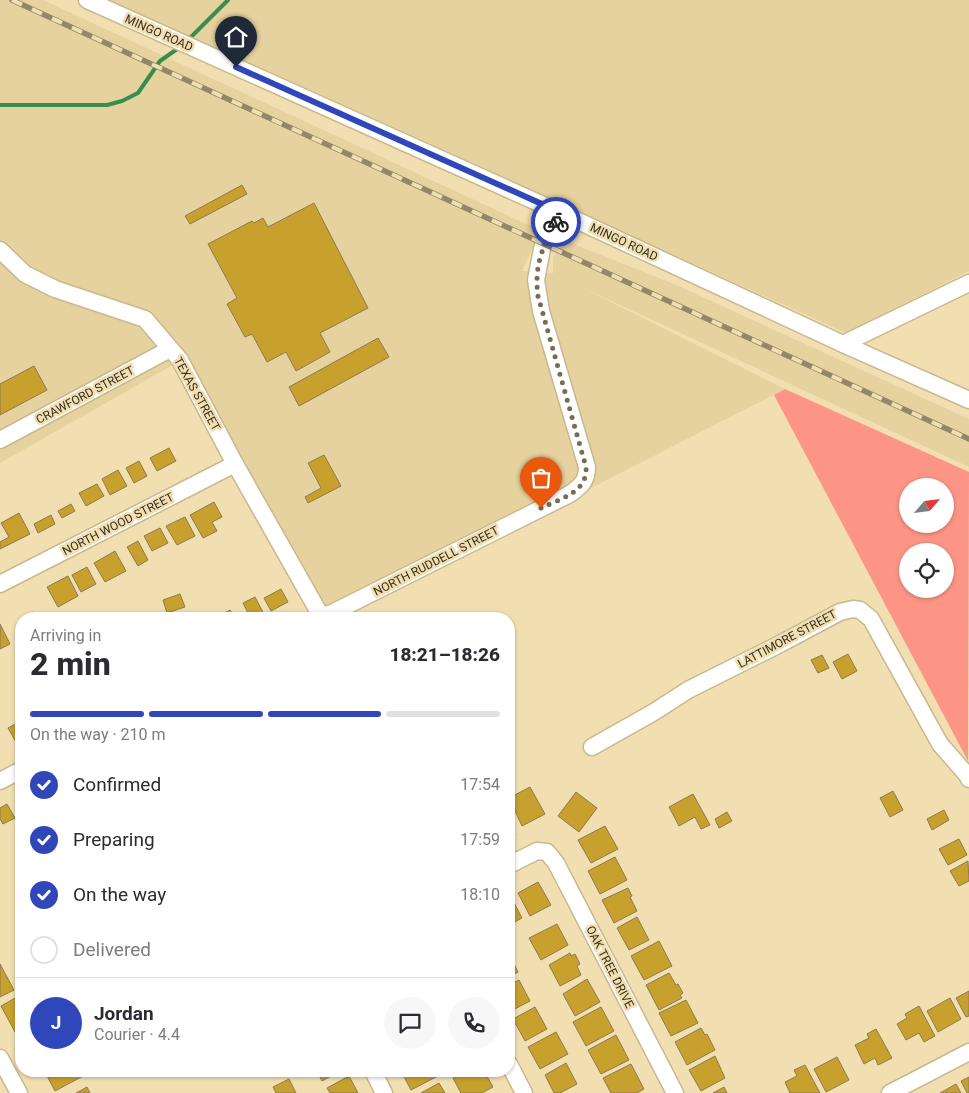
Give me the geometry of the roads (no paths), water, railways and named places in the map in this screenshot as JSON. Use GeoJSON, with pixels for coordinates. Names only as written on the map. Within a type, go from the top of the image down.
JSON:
{"type":"FeatureCollection","features":[{"type":"Feature","properties":{"kind":"street","name":"MINGO ROAD"},"geometry":{"type":"LineString","coordinates":[[87,0],[562,213],[843,344],[969,400]]}},
{"type":"Feature","properties":{"kind":"street","name":"NORTH RUDDELL STREET"},"geometry":{"type":"LineString","coordinates":[[334,612],[570,494],[582,486],[587,476],[586,467],[541,311],[536,280],[543,244],[562,213]]}},
{"type":"Feature","properties":{"kind":"street","name":"TEXAS STREET"},"geometry":{"type":"LineString","coordinates":[[0,250],[25,274],[54,290],[145,319],[180,360],[315,612]]}},
{"type":"Feature","properties":{"kind":"street"},"geometry":{"type":"LineString","coordinates":[[843,344],[969,283]]}},
{"type":"Feature","properties":{"kind":"street","name":"CRAWFORD STREET"},"geometry":{"type":"LineString","coordinates":[[0,440],[170,349]]}},
{"type":"Feature","properties":{"kind":"street","name":"NORTH WOOD STREET"},"geometry":{"type":"LineString","coordinates":[[0,584],[235,464]]}},
{"type":"Feature","properties":{"kind":"street","name":"LATTIMORE STREET"},"geometry":{"type":"LineString","coordinates":[[592,747],[654,712],[688,690],[840,612],[853,609],[860,610],[871,619],[940,744],[968,776]]}},
{"type":"Feature","properties":{"kind":"street"},"geometry":{"type":"LineString","coordinates":[[0,781],[15,773]]}},
{"type":"Feature","properties":{"kind":"street","name":"OAK TREE DRIVE"},"geometry":{"type":"LineString","coordinates":[[515,863],[537,851],[547,852],[556,863],[675,1093]]}},
{"type":"Feature","properties":{"kind":"street"},"geometry":{"type":"LineString","coordinates":[[890,1093],[969,1052]]}},
{"type":"Feature","properties":{"kind":"street"},"geometry":{"type":"LineString","coordinates":[[0,1058],[19,1093]]}},
{"type":"Feature","properties":{"kind":"street"},"geometry":{"type":"LineString","coordinates":[[515,1076],[524,1093]]}},
{"type":"Feature","properties":{"kind":"street"},"geometry":{"type":"LineString","coordinates":[[376,1077],[384,1093]]}},
{"type":"Feature","properties":{"kind":"waterway"},"geometry":{"type":"LineString","coordinates":[[187,41],[228,0]]}},
{"type":"Feature","properties":{"kind":"waterway"},"geometry":{"type":"LineString","coordinates":[[0,105],[107,105],[122,101],[138,93],[160,61],[180,47]]}},
{"type":"Feature","properties":{"kind":"railway"},"geometry":{"type":"LineString","coordinates":[[12,0],[969,439]]}}]}
